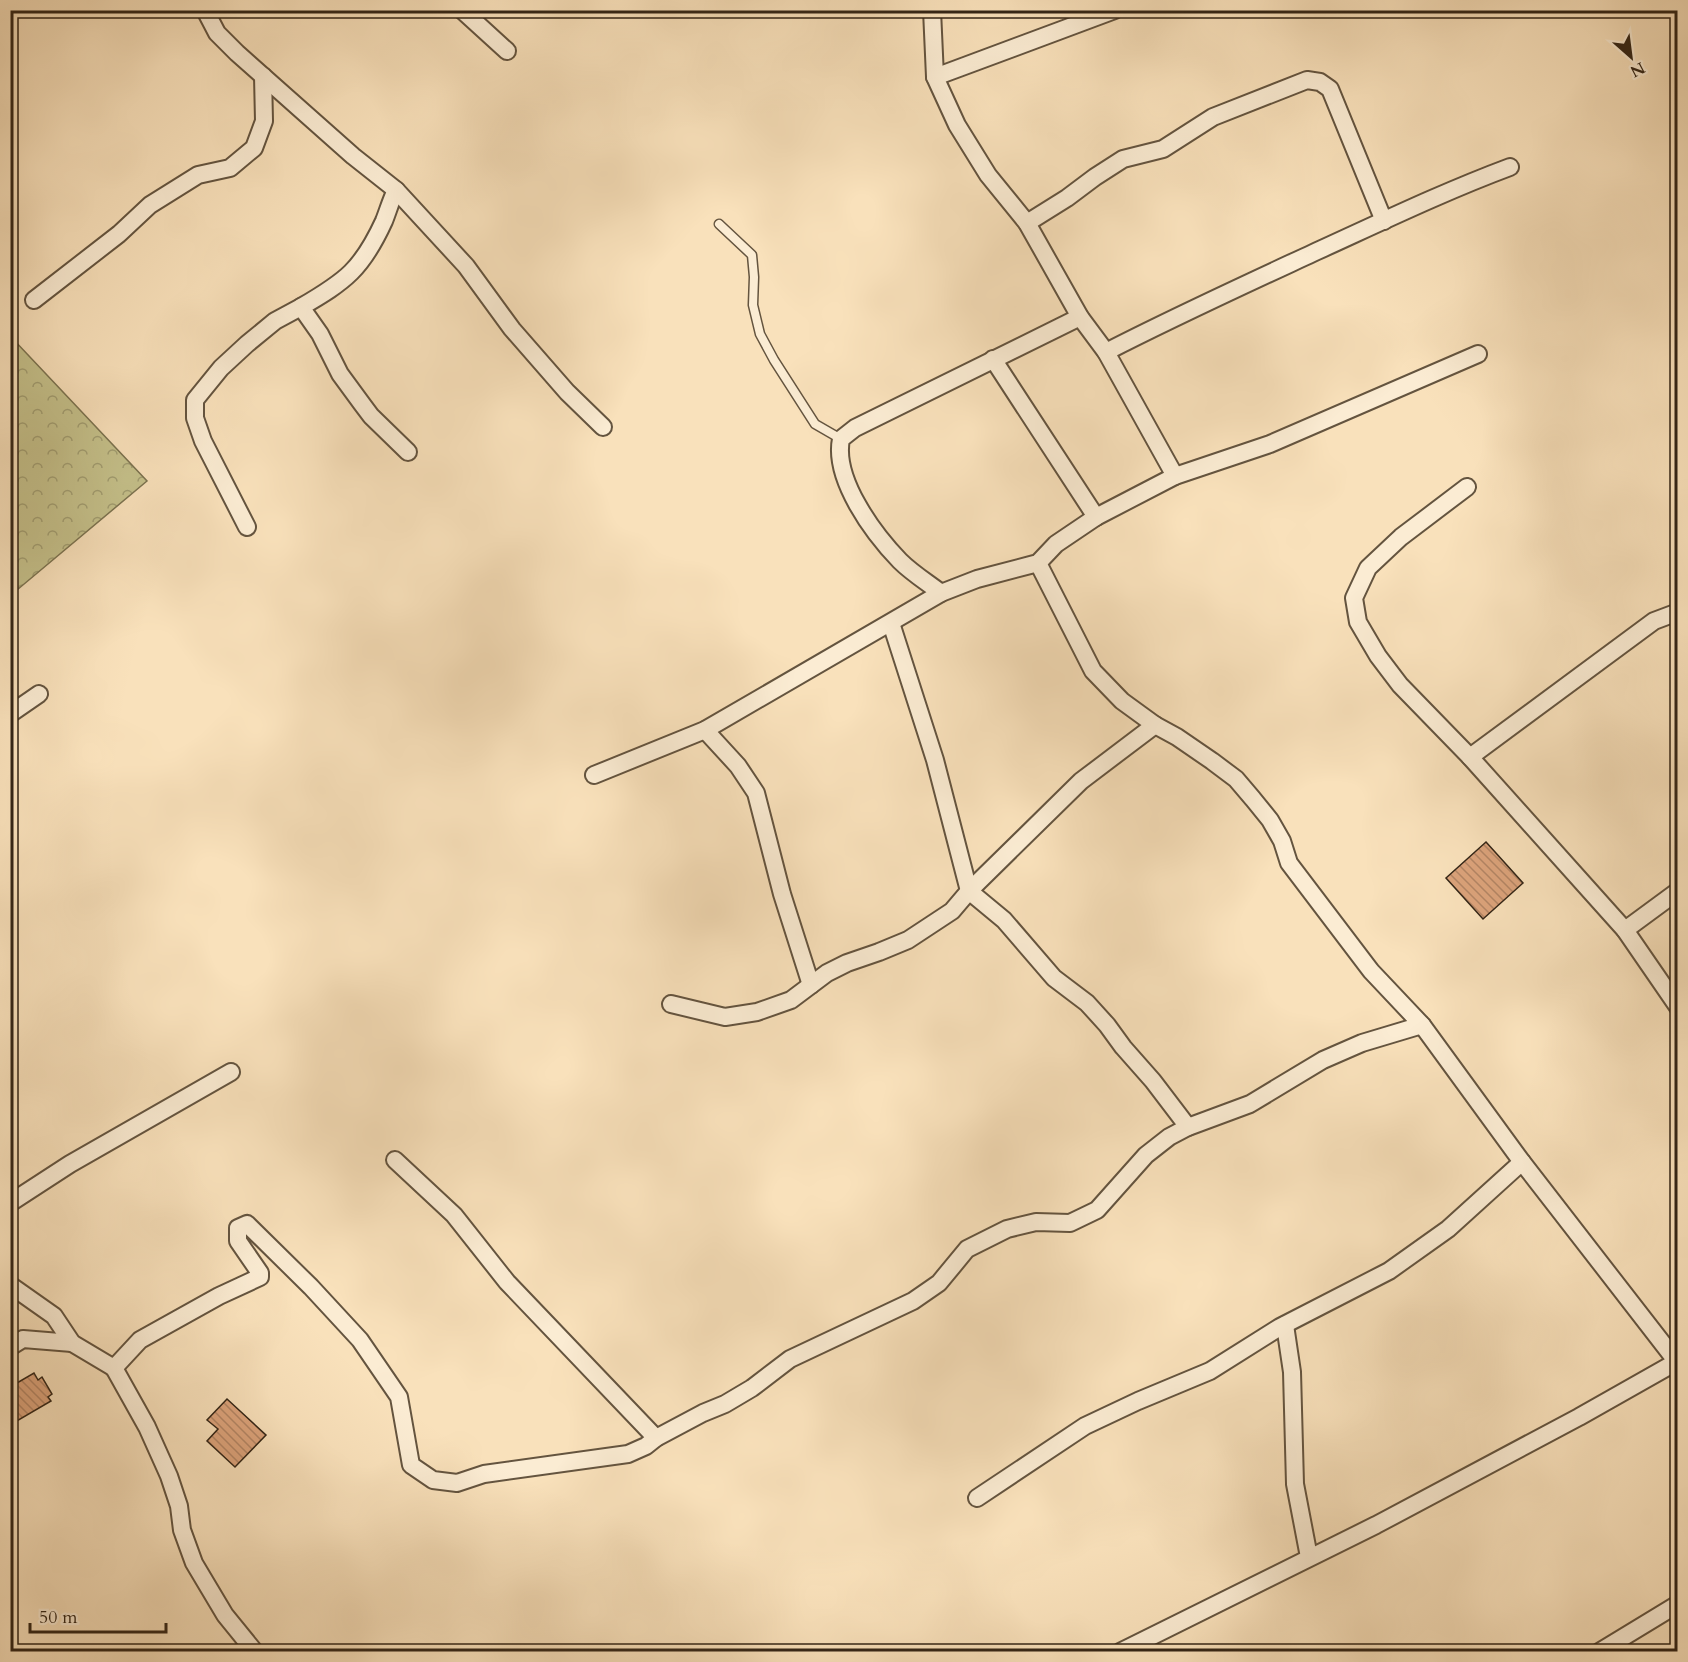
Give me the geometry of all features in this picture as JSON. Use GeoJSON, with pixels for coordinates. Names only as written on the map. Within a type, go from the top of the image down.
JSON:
{"type":"FeatureCollection","features":[{"type":"Feature","properties":{"kind":"street"},"geometry":{"type":"LineString","coordinates":[[205,10],[217,33],[353,156],[396,190],[466,266],[512,329],[567,392],[603,427]]}},
{"type":"Feature","properties":{"kind":"street"},"geometry":{"type":"LineString","coordinates":[[462,10],[507,51]]}},
{"type":"Feature","properties":{"kind":"street"},"geometry":{"type":"LineString","coordinates":[[932,10],[935,77],[957,125],[988,175],[1027,223],[1080,317],[1106,352],[1175,476]]}},
{"type":"Feature","properties":{"kind":"street"},"geometry":{"type":"LineString","coordinates":[[935,77],[1115,10]]}},
{"type":"Feature","properties":{"kind":"street"},"geometry":{"type":"LineString","coordinates":[[34,300],[119,234],[150,205],[198,175],[230,168],[254,148],[264,121],[263,76]]}},
{"type":"Feature","properties":{"kind":"street"},"geometry":{"type":"LineString","coordinates":[[1027,223],[1123,159],[1163,149],[1213,117],[1307,80],[1320,82],[1330,89],[1384,221]]}},
{"type":"Feature","properties":{"kind":"street"},"geometry":{"type":"LineString","coordinates":[[1106,352],[1238,287],[1469,182],[1510,167]]}},
{"type":"Feature","properties":{"kind":"street"},"geometry":{"type":"LineString","coordinates":[[247,527],[203,441],[195,418],[195,400],[221,368],[275,321],[347,278],[363,260],[385,219],[396,190]]}},
{"type":"Feature","properties":{"kind":"street"},"geometry":{"type":"LineString","coordinates":[[301,307],[320,334],[340,374],[362,405],[408,452]]}},
{"type":"Feature","properties":{"kind":"street"},"geometry":{"type":"LineString","coordinates":[[941,593],[901,563],[874,530],[848,488],[838,451],[841,438],[855,428],[1080,317]]}},
{"type":"Feature","properties":{"kind":"street"},"geometry":{"type":"LineString","coordinates":[[594,775],[705,730],[941,593],[977,579],[1038,563],[1056,544],[1096,517],[1175,476],[1270,444],[1478,354]]}},
{"type":"Feature","properties":{"kind":"street"},"geometry":{"type":"LineString","coordinates":[[993,359],[1096,517]]}},
{"type":"Feature","properties":{"kind":"street"},"geometry":{"type":"LineString","coordinates":[[1467,488],[1401,537],[1368,568],[1354,598],[1358,622],[1378,656],[1400,685],[1470,757],[1625,930],[1677,1007]]}},
{"type":"Feature","properties":{"kind":"street"},"geometry":{"type":"LineString","coordinates":[[1038,563],[1093,671],[1122,701],[1236,779],[1270,820],[1282,841],[1289,863],[1371,971],[1422,1025],[1522,1162],[1677,1361],[1376,1525],[1120,1652]]}},
{"type":"Feature","properties":{"kind":"street"},"geometry":{"type":"LineString","coordinates":[[1470,757],[1654,621],[1677,612]]}},
{"type":"Feature","properties":{"kind":"street"},"geometry":{"type":"LineString","coordinates":[[891,623],[935,760],[969,891],[1004,920],[1054,978],[1087,1003],[1153,1081],[1188,1127]]}},
{"type":"Feature","properties":{"kind":"street"},"geometry":{"type":"LineString","coordinates":[[10,714],[39,694]]}},
{"type":"Feature","properties":{"kind":"street"},"geometry":{"type":"LineString","coordinates":[[671,1004],[725,1017],[757,1012],[790,1000],[847,963],[908,940],[935,920],[952,911],[969,891],[1081,781],[1155,725]]}},
{"type":"Feature","properties":{"kind":"street"},"geometry":{"type":"LineString","coordinates":[[705,730],[738,766],[756,793],[782,894],[811,985]]}},
{"type":"Feature","properties":{"kind":"street"},"geometry":{"type":"LineString","coordinates":[[1625,930],[1677,891]]}},
{"type":"Feature","properties":{"kind":"street"},"geometry":{"type":"LineString","coordinates":[[114,1368],[140,1340],[260,1276],[238,1241],[238,1228],[247,1224],[311,1287],[360,1340],[399,1397],[411,1465],[433,1480],[456,1483],[484,1474],[628,1454],[752,1388],[790,1359],[913,1301],[939,1283],[967,1249],[1007,1229],[1036,1222],[1070,1223],[1097,1210],[1146,1155],[1169,1137],[1188,1127],[1250,1104],[1323,1060],[1362,1042],[1422,1025]]}},
{"type":"Feature","properties":{"kind":"street"},"geometry":{"type":"LineString","coordinates":[[10,1203],[70,1164],[231,1072]]}},
{"type":"Feature","properties":{"kind":"street"},"geometry":{"type":"LineString","coordinates":[[395,1160],[454,1215],[507,1282],[656,1438]]}},
{"type":"Feature","properties":{"kind":"street"},"geometry":{"type":"LineString","coordinates":[[977,1498],[1085,1426],[1210,1371],[1285,1325],[1389,1271],[1448,1229],[1522,1162]]}},
{"type":"Feature","properties":{"kind":"street"},"geometry":{"type":"LineString","coordinates":[[10,1285],[54,1316],[72,1343],[114,1368],[147,1427],[169,1476],[179,1506],[182,1530],[194,1563],[225,1615],[255,1652]]}},
{"type":"Feature","properties":{"kind":"street"},"geometry":{"type":"LineString","coordinates":[[1285,1325],[1292,1372],[1295,1484],[1309,1557]]}},
{"type":"Feature","properties":{"kind":"street"},"geometry":{"type":"LineString","coordinates":[[10,1347],[23,1339],[72,1343]]}},
{"type":"Feature","properties":{"kind":"street"},"geometry":{"type":"LineString","coordinates":[[1599,1652],[1677,1604]]}},
{"type":"Feature","properties":{"kind":"lane"},"geometry":{"type":"LineString","coordinates":[[719,224],[752,255],[753,305],[760,334],[774,360],[815,424],[841,438]]}},
{"type":"Feature","properties":{"kind":"green space"},"geometry":{"type":"Polygon","coordinates":[[[12,338],[147,481],[11,595],[10,339],[12,338]]]}},
{"type":"Feature","properties":{"kind":"building"},"geometry":{"type":"Polygon","coordinates":[[[1486,842],[1523,883],[1483,919],[1446,878],[1486,842]]]}},
{"type":"Feature","properties":{"kind":"building"},"geometry":{"type":"Polygon","coordinates":[[[34,1373],[38,1380],[42,1377],[52,1394],[48,1397],[51,1401],[10,1425],[10,1387],[34,1373]]]}},
{"type":"Feature","properties":{"kind":"building"},"geometry":{"type":"Polygon","coordinates":[[[227,1399],[266,1435],[235,1467],[207,1441],[218,1429],[207,1420],[227,1399]]]}}]}
